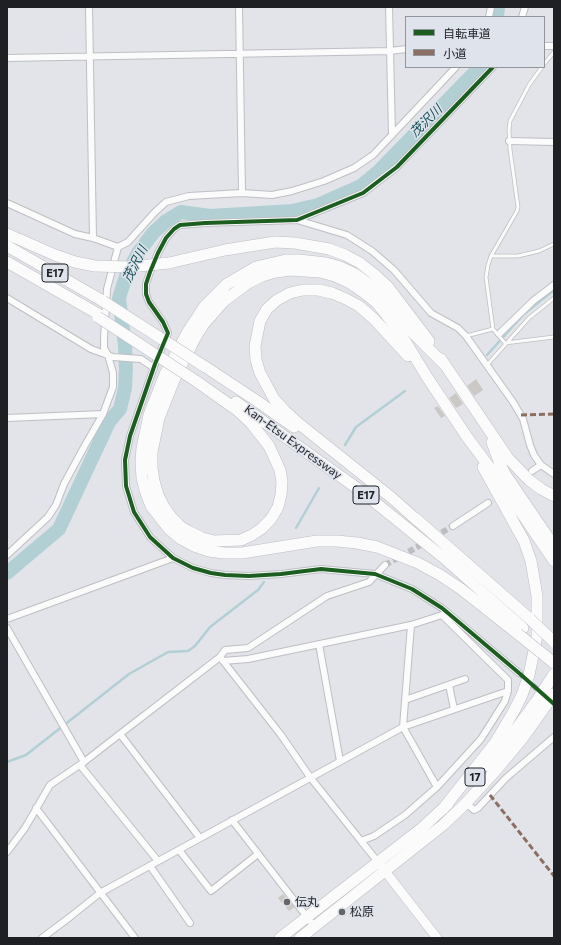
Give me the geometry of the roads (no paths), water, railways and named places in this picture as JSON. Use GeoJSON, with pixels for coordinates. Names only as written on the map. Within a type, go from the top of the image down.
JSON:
{"type":"FeatureCollection","features":[{"type":"Feature","properties":{"kind":"highway"},"geometry":{"type":"LineString","coordinates":[[7,234],[55,255],[75,262],[95,266],[144,266],[169,263],[225,250],[275,242],[295,243],[329,249],[345,255],[360,263],[388,287],[417,324],[508,458],[541,489],[554,496]]}},
{"type":"Feature","properties":{"kind":"highway","name":"Kan-Etsu Expressway"},"geometry":{"type":"LineString","coordinates":[[7,246],[103,301],[257,401],[312,440],[419,522],[530,619],[554,642]]}},
{"type":"Feature","properties":{"kind":"highway"},"geometry":{"type":"LineString","coordinates":[[445,365],[415,335],[383,296],[355,274],[340,267],[312,261],[286,260],[256,267],[227,284],[204,307],[187,333],[165,374],[149,415],[145,430],[141,462],[142,478],[146,493],[151,506],[169,529],[181,539],[194,546],[209,551],[242,553],[317,541],[357,543],[377,547],[418,563],[462,589],[520,631],[554,663]]}},
{"type":"Feature","properties":{"kind":"highway","name":"Kan-Etsu Expressway"},"geometry":{"type":"LineString","coordinates":[[7,262],[37,278],[99,316],[258,417],[361,491],[444,558],[520,631],[554,657]]}},
{"type":"Feature","properties":{"kind":"highway"},"geometry":{"type":"LineString","coordinates":[[197,379],[238,410],[252,424],[269,446],[280,470],[282,482],[278,507],[271,519],[262,529],[241,540],[214,541],[202,538],[181,527],[164,507],[154,482],[152,452],[159,418],[166,399],[195,338],[212,313],[236,291],[248,283],[262,276],[290,270],[320,272],[335,276],[345,281],[377,303],[399,331],[427,377],[554,561]]}},
{"type":"Feature","properties":{"kind":"highway"},"geometry":{"type":"LineString","coordinates":[[419,522],[392,498],[298,423],[274,399],[260,373],[256,360],[255,346],[260,321],[267,309],[277,300],[290,293],[303,290],[318,290],[332,293],[359,306],[374,318],[427,377]]}},
{"type":"Feature","properties":{"kind":"highway"},"geometry":{"type":"LineString","coordinates":[[487,428],[495,453],[505,474],[554,546]]}},
{"type":"Feature","properties":{"kind":"highway"},"geometry":{"type":"LineString","coordinates":[[443,809],[494,743],[514,711],[522,695],[529,675],[537,636],[538,596],[531,561],[524,541],[492,485],[468,437]]}},
{"type":"Feature","properties":{"kind":"highway","name":"17"},"geometry":{"type":"LineString","coordinates":[[300,938],[382,866],[464,788],[506,743],[554,674]]}},
{"type":"Feature","properties":{"kind":"highway","name":"17"},"geometry":{"type":"LineString","coordinates":[[284,936],[307,917],[443,825],[466,803],[497,769],[554,695]]}},
{"type":"Feature","properties":{"kind":"street"},"geometry":{"type":"LineString","coordinates":[[89,7],[93,238]]}},
{"type":"Feature","properties":{"kind":"street"},"geometry":{"type":"LineString","coordinates":[[239,7],[242,193]]}},
{"type":"Feature","properties":{"kind":"street"},"geometry":{"type":"LineString","coordinates":[[389,7],[392,135]]}},
{"type":"Feature","properties":{"kind":"street"},"geometry":{"type":"LineString","coordinates":[[7,58],[390,51],[405,49]]}},
{"type":"Feature","properties":{"kind":"street"},"geometry":{"type":"LineString","coordinates":[[7,203],[75,234],[93,238],[118,247],[128,242],[166,202],[189,196],[242,193],[272,195],[292,191],[324,181],[354,168],[373,155],[455,68]]}},
{"type":"Feature","properties":{"kind":"street"},"geometry":{"type":"LineString","coordinates":[[297,220],[363,192],[381,180],[397,167],[492,68]]}},
{"type":"Feature","properties":{"kind":"street"},"geometry":{"type":"LineString","coordinates":[[509,141],[554,142]]}},
{"type":"Feature","properties":{"kind":"street"},"geometry":{"type":"LineString","coordinates":[[520,673],[442,608],[412,590],[375,574],[321,569],[249,576],[211,573],[193,568],[173,558],[150,538],[134,512],[126,486],[125,460],[130,436],[168,332],[163,322],[148,302],[146,294],[146,284],[150,272],[166,238],[180,225],[297,220],[347,235],[372,251],[394,270],[431,313],[451,323],[466,336],[514,402],[523,419],[534,455],[541,465],[554,474]]}},
{"type":"Feature","properties":{"kind":"street"},"geometry":{"type":"LineString","coordinates":[[7,555],[48,517],[56,505],[64,484],[103,414],[113,387],[111,356],[104,348],[104,343],[107,288],[118,247]]}},
{"type":"Feature","properties":{"kind":"street"},"geometry":{"type":"LineString","coordinates":[[499,335],[533,301],[554,285]]}},
{"type":"Feature","properties":{"kind":"street"},"geometry":{"type":"LineString","coordinates":[[7,298],[91,349],[111,356],[142,360],[154,368]]}},
{"type":"Feature","properties":{"kind":"street"},"geometry":{"type":"LineString","coordinates":[[7,418],[103,414]]}},
{"type":"Feature","properties":{"kind":"street"},"geometry":{"type":"LineString","coordinates":[[532,471],[541,465]]}},
{"type":"Feature","properties":{"kind":"street"},"geometry":{"type":"LineString","coordinates":[[453,526],[488,503]]}},
{"type":"Feature","properties":{"kind":"street"},"geometry":{"type":"LineString","coordinates":[[7,620],[173,558]]}},
{"type":"Feature","properties":{"kind":"street"},"geometry":{"type":"LineString","coordinates":[[7,852],[25,828],[50,785],[82,763],[221,659],[225,650],[248,648],[327,596],[369,582],[375,574],[386,565]]}},
{"type":"Feature","properties":{"kind":"street"},"geometry":{"type":"LineString","coordinates":[[361,841],[374,836],[405,815],[437,787],[481,739],[505,701],[508,691],[508,680],[442,615],[442,608]]}},
{"type":"Feature","properties":{"kind":"street"},"geometry":{"type":"LineString","coordinates":[[221,659],[248,659],[411,625],[442,615]]}},
{"type":"Feature","properties":{"kind":"street"},"geometry":{"type":"LineString","coordinates":[[411,625],[403,727],[437,787]]}},
{"type":"Feature","properties":{"kind":"street"},"geometry":{"type":"LineString","coordinates":[[7,628],[82,763],[158,861]]}},
{"type":"Feature","properties":{"kind":"street"},"geometry":{"type":"LineString","coordinates":[[319,644],[340,761]]}},
{"type":"Feature","properties":{"kind":"street"},"geometry":{"type":"LineString","coordinates":[[221,659],[281,735],[310,777],[382,866],[437,938]]}},
{"type":"Feature","properties":{"kind":"street"},"geometry":{"type":"LineString","coordinates":[[405,700],[465,679]]}},
{"type":"Feature","properties":{"kind":"street"},"geometry":{"type":"LineString","coordinates":[[450,684],[454,709]]}},
{"type":"Feature","properties":{"kind":"street"},"geometry":{"type":"LineString","coordinates":[[42,938],[100,893],[403,727],[508,691]]}},
{"type":"Feature","properties":{"kind":"street"},"geometry":{"type":"LineString","coordinates":[[120,734],[200,838]]}},
{"type":"Feature","properties":{"kind":"street"},"geometry":{"type":"LineString","coordinates":[[466,803],[474,810],[478,808],[506,778],[554,737]]}},
{"type":"Feature","properties":{"kind":"street"},"geometry":{"type":"LineString","coordinates":[[36,808],[135,938]]}},
{"type":"Feature","properties":{"kind":"street"},"geometry":{"type":"LineString","coordinates":[[232,820],[314,926]]}},
{"type":"Feature","properties":{"kind":"street"},"geometry":{"type":"LineString","coordinates":[[179,850],[211,891],[258,854]]}},
{"type":"Feature","properties":{"kind":"street"},"geometry":{"type":"LineString","coordinates":[[150,866],[190,923]]}},
{"type":"Feature","properties":{"kind":"lane"},"geometry":{"type":"LineString","coordinates":[[545,63],[554,52]]}},
{"type":"Feature","properties":{"kind":"lane"},"geometry":{"type":"LineString","coordinates":[[505,343],[493,329],[486,277],[491,256],[518,207],[509,141],[510,121],[529,85],[541,68]]}},
{"type":"Feature","properties":{"kind":"lane"},"geometry":{"type":"LineString","coordinates":[[491,256],[518,256],[539,251],[554,244]]}},
{"type":"Feature","properties":{"kind":"lane"},"geometry":{"type":"LineString","coordinates":[[487,365],[505,343],[529,318],[554,298]]}},
{"type":"Feature","properties":{"kind":"lane"},"geometry":{"type":"LineString","coordinates":[[466,336],[493,329]]}},
{"type":"Feature","properties":{"kind":"lane"},"geometry":{"type":"LineString","coordinates":[[505,343],[554,337]]}},
{"type":"Feature","properties":{"kind":"waterway","name":"茂沢川"},"geometry":{"type":"LineString","coordinates":[[497,16],[498,7]]}},
{"type":"Feature","properties":{"kind":"waterway","name":"茂沢川"},"geometry":{"type":"LineString","coordinates":[[7,573],[59,529],[109,422],[120,409],[125,388],[126,369],[125,346],[119,298],[126,276],[138,253],[153,233],[166,221],[181,212],[210,216],[292,211],[318,205],[361,186],[379,171],[479,68]]}},
{"type":"Feature","properties":{"kind":"waterway"},"geometry":{"type":"LineString","coordinates":[[487,355],[524,314],[554,290]]}},
{"type":"Feature","properties":{"kind":"waterway"},"geometry":{"type":"LineString","coordinates":[[345,445],[356,427],[405,391]]}},
{"type":"Feature","properties":{"kind":"waterway"},"geometry":{"type":"LineString","coordinates":[[296,528],[319,488]]}},
{"type":"Feature","properties":{"kind":"waterway"},"geometry":{"type":"LineString","coordinates":[[7,762],[26,755],[129,674],[168,652],[188,651],[195,646],[210,627],[258,590],[264,582]]}},
{"type":"Feature","properties":{"kind":"tunnel"},"geometry":{"type":"LineString","coordinates":[[434,537],[453,526]]}},
{"type":"Feature","properties":{"kind":"tunnel"},"geometry":{"type":"LineString","coordinates":[[385,565],[426,542]]}},
{"type":"Feature","properties":{"kind":"tunnel"},"geometry":{"type":"LineString","coordinates":[[519,673],[554,704]]}},
{"type":"Feature","properties":{"kind":"place","name":"伝丸"},"geometry":{"type":"Point","coordinates":[287,902]}},
{"type":"Feature","properties":{"kind":"place","name":"松原"},"geometry":{"type":"Point","coordinates":[342,912]}}]}
